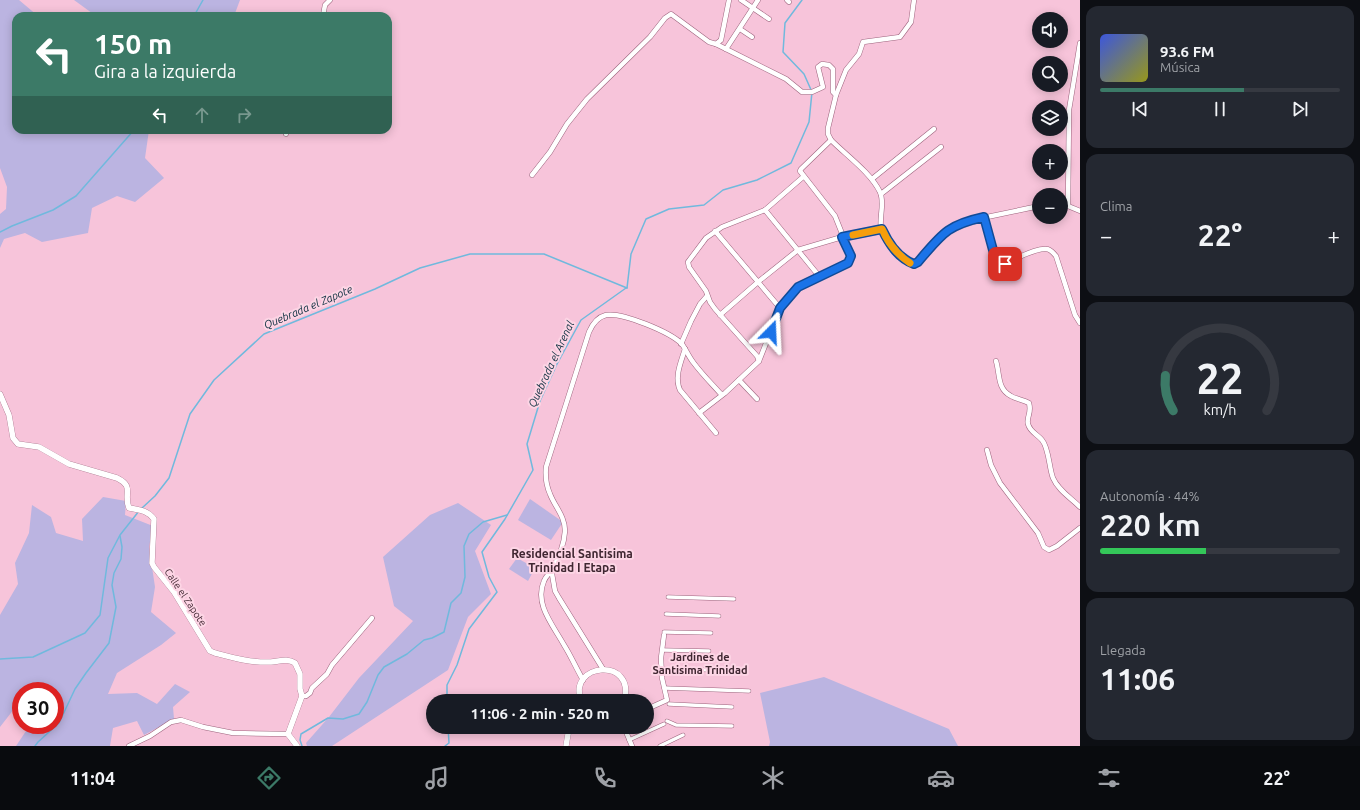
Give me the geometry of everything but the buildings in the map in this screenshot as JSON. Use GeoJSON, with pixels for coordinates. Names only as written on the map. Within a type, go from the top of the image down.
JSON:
{"type":"FeatureCollection","features":[{"type":"Feature","properties":{"kind":"street"},"geometry":{"type":"LineString","coordinates":[[324,12],[325,5],[330,0]]}},
{"type":"Feature","properties":{"kind":"street"},"geometry":{"type":"LineString","coordinates":[[716,44],[721,40],[729,0]]}},
{"type":"Feature","properties":{"kind":"street"},"geometry":{"type":"LineString","coordinates":[[741,0],[769,19]]}},
{"type":"Feature","properties":{"kind":"street"},"geometry":{"type":"LineString","coordinates":[[726,49],[758,0]]}},
{"type":"Feature","properties":{"kind":"street"},"geometry":{"type":"LineString","coordinates":[[914,0],[911,22],[900,37],[863,42],[859,54],[846,70],[836,95],[828,128],[828,134],[831,140],[872,179],[881,194],[882,229],[889,245],[905,260],[914,264],[918,262],[941,235],[963,222],[1032,207]]}},
{"type":"Feature","properties":{"kind":"street"},"geometry":{"type":"LineString","coordinates":[[532,175],[550,152],[567,124],[587,99],[650,37],[665,18],[671,14],[709,42],[786,78],[802,92],[812,92],[823,86],[818,67],[822,64],[829,65],[833,69],[833,92],[836,95]]}},
{"type":"Feature","properties":{"kind":"street"},"geometry":{"type":"LineString","coordinates":[[740,28],[752,38]]}},
{"type":"Feature","properties":{"kind":"street"},"geometry":{"type":"LineString","coordinates":[[1080,43],[1069,110],[1068,206],[1080,212]]}},
{"type":"Feature","properties":{"kind":"street"},"geometry":{"type":"LineString","coordinates":[[872,179],[934,129]]}},
{"type":"Feature","properties":{"kind":"street"},"geometry":{"type":"LineString","coordinates":[[699,413],[722,394],[726,393],[759,357],[780,308],[798,287],[848,263],[850,259],[851,256],[842,237],[835,216],[803,177],[800,171],[831,140]]}},
{"type":"Feature","properties":{"kind":"street"},"geometry":{"type":"LineString","coordinates":[[881,194],[941,147]]}},
{"type":"Feature","properties":{"kind":"street"},"geometry":{"type":"LineString","coordinates":[[759,357],[715,309],[707,296],[706,291],[689,267],[688,262],[706,238],[715,231],[765,210],[803,177]]}},
{"type":"Feature","properties":{"kind":"street"},"geometry":{"type":"LineString","coordinates":[[765,210],[819,276]]}},
{"type":"Feature","properties":{"kind":"street"},"geometry":{"type":"LineString","coordinates":[[984,217],[996,261],[1000,264],[1005,264],[1036,250],[1046,249],[1052,251],[1056,256],[1075,315],[1080,323]]}},
{"type":"Feature","properties":{"kind":"street"},"geometry":{"type":"LineString","coordinates":[[720,315],[798,250],[842,237],[882,229]]}},
{"type":"Feature","properties":{"kind":"street"},"geometry":{"type":"LineString","coordinates":[[715,231],[780,308]]}},
{"type":"Feature","properties":{"kind":"street"},"geometry":{"type":"LineString","coordinates":[[681,344],[700,304],[707,296]]}},
{"type":"Feature","properties":{"kind":"street"},"geometry":{"type":"LineString","coordinates":[[715,309],[727,309]]}},
{"type":"Feature","properties":{"kind":"street"},"geometry":{"type":"LineString","coordinates":[[583,680],[544,610],[540,591],[546,577],[550,573],[561,552],[565,530],[561,514],[550,495],[545,480],[546,467],[589,332],[593,324],[604,316],[616,315],[654,327],[667,334],[681,344],[694,363],[722,394]]}},
{"type":"Feature","properties":{"kind":"street"},"geometry":{"type":"LineString","coordinates":[[685,349],[677,380],[678,386],[716,433]]}},
{"type":"Feature","properties":{"kind":"street"},"geometry":{"type":"LineString","coordinates":[[996,361],[1002,389],[1010,396],[1029,403],[1031,410],[1027,422],[1030,429],[1042,440],[1050,462],[1053,478],[1063,492],[1080,507]]}},
{"type":"Feature","properties":{"kind":"street"},"geometry":{"type":"LineString","coordinates":[[739,380],[758,399]]}},
{"type":"Feature","properties":{"kind":"street","name":"Calle el Zapote"},"geometry":{"type":"LineString","coordinates":[[0,394],[9,415],[13,438],[18,444],[39,447],[69,464],[117,478],[127,485],[128,490],[126,502],[129,508],[146,511],[154,519],[152,562],[174,592],[210,651],[250,662],[287,660],[294,662],[300,674],[300,689],[302,696],[288,734]]}},
{"type":"Feature","properties":{"kind":"street"},"geometry":{"type":"LineString","coordinates":[[987,450],[991,465],[1000,483],[1038,533],[1044,547],[1049,550],[1080,528]]}},
{"type":"Feature","properties":{"kind":"street"},"geometry":{"type":"LineString","coordinates":[[550,573],[552,574],[555,591],[603,669]]}},
{"type":"Feature","properties":{"kind":"street"},"geometry":{"type":"LineString","coordinates":[[668,597],[734,599]]}},
{"type":"Feature","properties":{"kind":"street"},"geometry":{"type":"LineString","coordinates":[[666,614],[719,616]]}},
{"type":"Feature","properties":{"kind":"street"},"geometry":{"type":"LineString","coordinates":[[302,696],[306,696],[310,693],[312,688],[327,674],[332,665],[372,618]]}},
{"type":"Feature","properties":{"kind":"street"},"geometry":{"type":"LineString","coordinates":[[654,706],[667,700],[662,669],[664,634],[711,633]]}},
{"type":"Feature","properties":{"kind":"street"},"geometry":{"type":"LineString","coordinates":[[662,650],[709,650]]}},
{"type":"Feature","properties":{"kind":"street"},"geometry":{"type":"LineString","coordinates":[[579,694],[583,680],[588,674],[595,670],[603,669],[613,671],[622,679],[626,690],[625,694]]}},
{"type":"Feature","properties":{"kind":"street"},"geometry":{"type":"LineString","coordinates":[[662,669],[714,670]]}},
{"type":"Feature","properties":{"kind":"street"},"geometry":{"type":"LineString","coordinates":[[664,688],[749,691]]}},
{"type":"Feature","properties":{"kind":"street"},"geometry":{"type":"LineString","coordinates":[[669,704],[732,708]]}},
{"type":"Feature","properties":{"kind":"street"},"geometry":{"type":"LineString","coordinates":[[129,746],[150,736],[171,722],[181,720],[203,727],[233,733],[288,734],[297,746]]}},
{"type":"Feature","properties":{"kind":"street"},"geometry":{"type":"LineString","coordinates":[[629,740],[665,723],[676,725],[732,726]]}},
{"type":"Feature","properties":{"kind":"street"},"geometry":{"type":"LineString","coordinates":[[566,746],[568,734]]}},
{"type":"Feature","properties":{"kind":"street"},"geometry":{"type":"LineString","coordinates":[[627,734],[632,746]]}},
{"type":"Feature","properties":{"kind":"street"},"geometry":{"type":"LineString","coordinates":[[660,746],[683,735]]}},
{"type":"Feature","properties":{"kind":"shaded area"},"geometry":{"type":"Polygon","coordinates":[[[0,0],[19,0],[33,12],[12,12],[12,134],[148,134],[145,158],[164,178],[135,202],[117,196],[92,208],[88,233],[42,242],[25,233],[4,239],[0,248],[0,214],[6,209],[7,187],[0,168],[0,0]]]}},
{"type":"Feature","properties":{"kind":"shaded area"},"geometry":{"type":"Polygon","coordinates":[[[74,0],[240,0],[236,12],[90,12],[74,0]]]}},
{"type":"Feature","properties":{"kind":"shaded area"},"geometry":{"type":"Polygon","coordinates":[[[103,497],[126,501],[125,515],[153,526],[149,547],[155,587],[151,612],[176,633],[161,645],[117,673],[108,694],[137,693],[157,704],[175,684],[190,692],[173,707],[174,719],[144,735],[137,721],[113,728],[110,746],[16,746],[24,734],[64,734],[64,682],[12,682],[12,712],[0,727],[0,615],[18,584],[15,563],[29,533],[32,505],[51,517],[56,533],[83,541],[82,519],[103,497]]]}},
{"type":"Feature","properties":{"kind":"shaded area"},"geometry":{"type":"Polygon","coordinates":[[[530,499],[563,522],[551,540],[518,520],[530,499]]]}},
{"type":"Feature","properties":{"kind":"shaded area"},"geometry":{"type":"Polygon","coordinates":[[[458,503],[491,525],[475,551],[491,594],[468,617],[448,670],[332,746],[307,746],[306,743],[329,717],[359,678],[413,621],[394,606],[383,557],[430,515],[458,503]]]}},
{"type":"Feature","properties":{"kind":"shaded area"},"geometry":{"type":"Polygon","coordinates":[[[517,558],[535,568],[528,581],[509,569],[517,558]]]}},
{"type":"Feature","properties":{"kind":"shaded area"},"geometry":{"type":"Polygon","coordinates":[[[824,677],[949,729],[958,746],[769,746],[770,742],[760,693],[824,677]]]}},
{"type":"Feature","properties":{"kind":"waterway"},"geometry":{"type":"LineString","coordinates":[[196,12],[203,0]]}},
{"type":"Feature","properties":{"kind":"waterway"},"geometry":{"type":"LineString","coordinates":[[627,288],[631,254],[646,219],[669,209],[704,205],[723,190],[757,180],[791,163],[809,122],[812,92],[804,74],[783,52],[785,23],[802,0]]}},
{"type":"Feature","properties":{"kind":"waterway"},"geometry":{"type":"LineString","coordinates":[[0,232],[53,210],[76,196],[130,134]]}},
{"type":"Feature","properties":{"kind":"waterway","name":"Quebrada el Zapote"},"geometry":{"type":"LineString","coordinates":[[142,508],[155,496],[169,478],[190,414],[214,380],[264,334],[375,289],[420,268],[470,254],[544,254],[627,288]]}},
{"type":"Feature","properties":{"kind":"waterway","name":"Quebrada el Arenal"},"geometry":{"type":"LineString","coordinates":[[447,694],[447,685],[457,665],[469,629],[497,592],[489,577],[482,552],[505,519],[533,470],[527,444],[540,401],[557,364],[581,320],[626,288]]}},
{"type":"Feature","properties":{"kind":"waterway","name":"Quebrada el Zapote"},"geometry":{"type":"LineString","coordinates":[[0,659],[33,657],[85,633],[100,615],[108,558],[120,535],[139,511]]}},
{"type":"Feature","properties":{"kind":"waterway"},"geometry":{"type":"LineString","coordinates":[[302,746],[300,740],[301,734],[328,718],[343,719],[359,714],[367,702],[378,675],[384,667],[407,654],[424,640],[444,632],[451,603],[461,593],[465,577],[464,546],[469,534],[483,522],[507,515]]}},
{"type":"Feature","properties":{"kind":"waterway"},"geometry":{"type":"LineString","coordinates":[[35,746],[59,723],[75,689],[109,643],[116,607],[112,585],[114,573],[121,559],[122,547],[120,536]]}},
{"type":"Feature","properties":{"kind":"waterway","name":"Quebrada el Arenal"},"geometry":{"type":"LineString","coordinates":[[445,746],[449,743],[448,734]]}},
{"type":"Feature","properties":{"kind":"slow traffic"},"geometry":{"type":"LineString","coordinates":[[853,235],[882,229],[889,245],[910,263]]}},
{"type":"Feature","properties":{"kind":"district","name":"Residencial Santisima Trinidad I Etapa"},"geometry":{"type":"Point","coordinates":[572,561]}},
{"type":"Feature","properties":{"kind":"district","name":"Jardines de Santisima Trinidad"},"geometry":{"type":"Point","coordinates":[700,663]}},
{"type":"Feature","properties":{"kind":"route"},"geometry":{"type":"LineString","coordinates":[[771,332],[780,308],[798,287],[848,263],[851,256],[842,237],[882,229],[889,245],[905,260],[914,264],[918,262],[941,235],[949,229],[958,224],[984,217],[996,261],[1000,264],[1005,264]]}}]}
